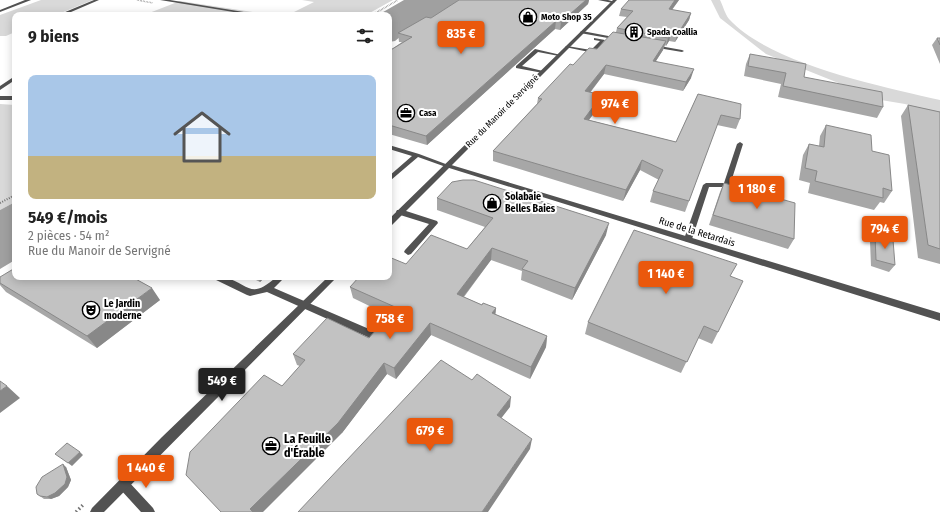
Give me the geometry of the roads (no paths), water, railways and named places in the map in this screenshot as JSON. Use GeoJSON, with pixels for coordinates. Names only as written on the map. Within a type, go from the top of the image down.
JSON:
{"type":"FeatureCollection","features":[{"type":"Feature","properties":{"kind":"street"},"geometry":{"type":"LineString","coordinates":[[0,11],[29,0]]}},
{"type":"Feature","properties":{"kind":"street"},"geometry":{"type":"LineString","coordinates":[[67,12],[97,0]]}},
{"type":"Feature","properties":{"kind":"street"},"geometry":{"type":"LineString","coordinates":[[162,0],[240,12]]}},
{"type":"Feature","properties":{"kind":"street"},"geometry":{"type":"LineString","coordinates":[[600,0],[614,1]]}},
{"type":"Feature","properties":{"kind":"street","name":"Rue du Manoir de Servigné"},"geometry":{"type":"LineString","coordinates":[[392,219],[448,166],[614,1]]}},
{"type":"Feature","properties":{"kind":"street"},"geometry":{"type":"LineString","coordinates":[[581,34],[623,40]]}},
{"type":"Feature","properties":{"kind":"street"},"geometry":{"type":"LineString","coordinates":[[567,47],[592,52],[603,40],[581,34]]}},
{"type":"Feature","properties":{"kind":"street"},"geometry":{"type":"LineString","coordinates":[[645,44],[682,51]]}},
{"type":"Feature","properties":{"kind":"street"},"geometry":{"type":"LineString","coordinates":[[541,72],[518,67],[537,50],[559,55]]}},
{"type":"Feature","properties":{"kind":"street"},"geometry":{"type":"LineString","coordinates":[[0,88],[12,80]]}},
{"type":"Feature","properties":{"kind":"street"},"geometry":{"type":"LineString","coordinates":[[0,98],[12,98]]}},
{"type":"Feature","properties":{"kind":"street"},"geometry":{"type":"LineString","coordinates":[[688,239],[706,185],[727,185],[740,144]]}},
{"type":"Feature","properties":{"kind":"street","name":"Rue de la Retardais"},"geometry":{"type":"LineString","coordinates":[[392,147],[448,166],[940,317]]}},
{"type":"Feature","properties":{"kind":"street"},"geometry":{"type":"LineString","coordinates":[[392,176],[417,155]]}},
{"type":"Feature","properties":{"kind":"street"},"geometry":{"type":"LineString","coordinates":[[400,212],[434,223],[427,236],[408,252]]}},
{"type":"Feature","properties":{"kind":"street"},"geometry":{"type":"LineString","coordinates":[[223,280],[250,293],[268,289],[278,280]]}},
{"type":"Feature","properties":{"kind":"street"},"geometry":{"type":"LineString","coordinates":[[96,512],[330,280]]}},
{"type":"Feature","properties":{"kind":"street"},"geometry":{"type":"LineString","coordinates":[[268,289],[373,335]]}},
{"type":"Feature","properties":{"kind":"street"},"geometry":{"type":"LineString","coordinates":[[124,485],[149,512]]}},
{"type":"Feature","properties":{"kind":"place","name":"Moto Shop 35"},"geometry":{"type":"Point","coordinates":[528,17]}},
{"type":"Feature","properties":{"kind":"place","name":"Spada Coallia"},"geometry":{"type":"Point","coordinates":[634,32]}},
{"type":"Feature","properties":{"kind":"place","name":"Casa"},"geometry":{"type":"Point","coordinates":[406,113]}},
{"type":"Feature","properties":{"kind":"place","name":"Solabaie Belles Baies"},"geometry":{"type":"Point","coordinates":[492,203]}},
{"type":"Feature","properties":{"kind":"place","name":"Le Jardin moderne"},"geometry":{"type":"Point","coordinates":[91,310]}},
{"type":"Feature","properties":{"kind":"place","name":"La Feuille d'Érable"},"geometry":{"type":"Point","coordinates":[271,446]}}]}
